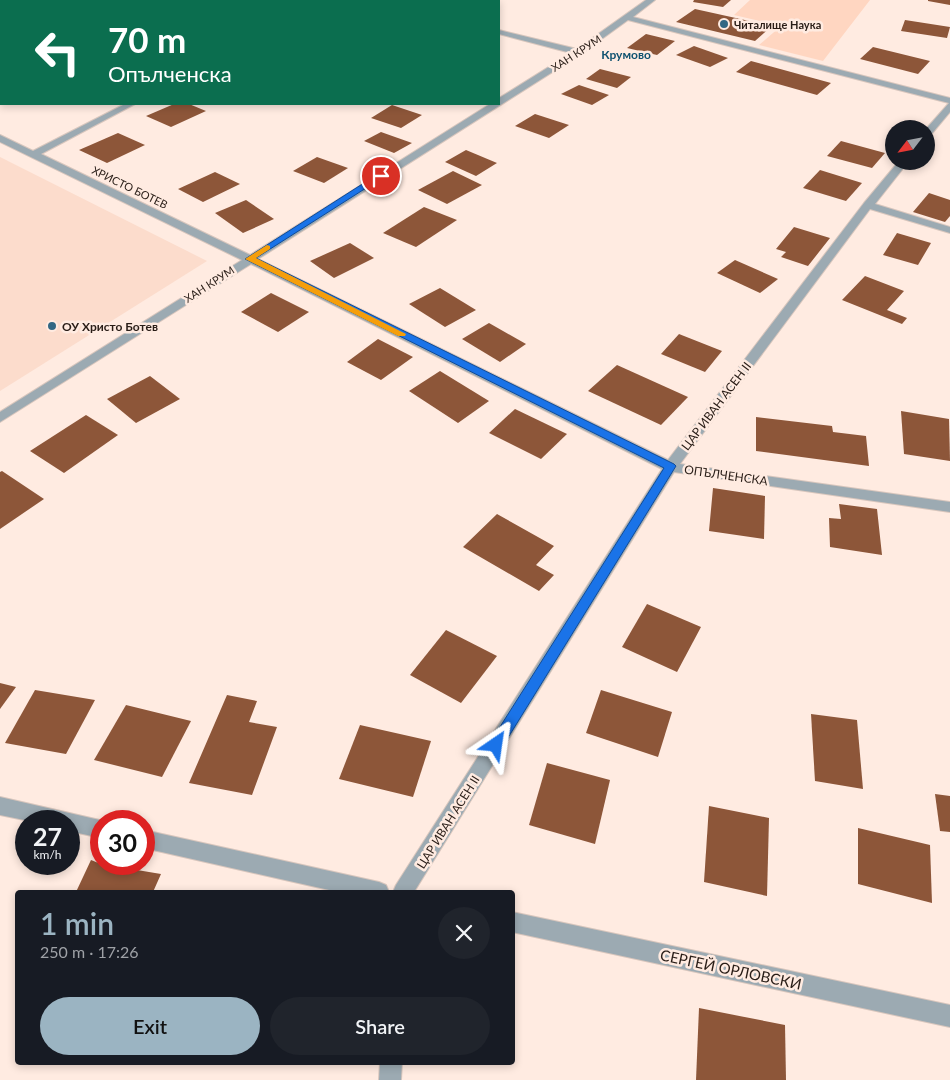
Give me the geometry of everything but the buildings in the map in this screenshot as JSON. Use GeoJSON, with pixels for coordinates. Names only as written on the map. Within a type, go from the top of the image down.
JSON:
{"type":"FeatureCollection","features":[{"type":"Feature","properties":{"kind":"street","name":"ХАН КРУМ"},"geometry":{"type":"LineString","coordinates":[[500,101],[629,18],[651,0]]}},
{"type":"Feature","properties":{"kind":"street"},"geometry":{"type":"LineString","coordinates":[[629,18],[950,101]]}},
{"type":"Feature","properties":{"kind":"street"},"geometry":{"type":"LineString","coordinates":[[500,32],[578,52]]}},
{"type":"Feature","properties":{"kind":"street"},"geometry":{"type":"LineString","coordinates":[[34,154],[129,105]]}},
{"type":"Feature","properties":{"kind":"street","name":"ХАН КРУМ"},"geometry":{"type":"LineString","coordinates":[[0,418],[494,105]]}},
{"type":"Feature","properties":{"kind":"street"},"geometry":{"type":"LineString","coordinates":[[935,124],[950,106]]}},
{"type":"Feature","properties":{"kind":"street","name":"ХРИСТО БОТЕВ"},"geometry":{"type":"LineString","coordinates":[[0,138],[249,259]]}},
{"type":"Feature","properties":{"kind":"street","name":"ЦАР ИВАН АСЕН II"},"geometry":{"type":"LineString","coordinates":[[404,890],[670,466],[897,170]]}},
{"type":"Feature","properties":{"kind":"street"},"geometry":{"type":"LineString","coordinates":[[868,205],[950,230]]}},
{"type":"Feature","properties":{"kind":"street","name":"ОПЪЛЧЕНСКА"},"geometry":{"type":"LineString","coordinates":[[249,259],[670,466],[950,507]]}},
{"type":"Feature","properties":{"kind":"street"},"geometry":{"type":"LineString","coordinates":[[0,806],[18,810]]}},
{"type":"Feature","properties":{"kind":"street"},"geometry":{"type":"LineString","coordinates":[[155,841],[370,890]]}},
{"type":"Feature","properties":{"kind":"street","name":"СЕРГЕЙ ОРЛОВСКИ"},"geometry":{"type":"LineString","coordinates":[[515,923],[950,1016]]}},
{"type":"Feature","properties":{"kind":"street"},"geometry":{"type":"LineString","coordinates":[[390,1080],[391,1065]]}},
{"type":"Feature","properties":{"kind":"shaded area"},"geometry":{"type":"Polygon","coordinates":[[[750,0],[870,0],[823,61],[759,45],[781,26],[734,15],[750,0]]]}},
{"type":"Feature","properties":{"kind":"shaded area","name":"ОУ Христо Ботев"},"geometry":{"type":"Polygon","coordinates":[[[0,157],[207,261],[0,391],[0,157]]]}},
{"type":"Feature","properties":{"kind":"slow traffic"},"geometry":{"type":"LineString","coordinates":[[267,247],[249,259],[401,334]]}},
{"type":"Feature","properties":{"kind":"place","name":"Читалище Наука"},"geometry":{"type":"Point","coordinates":[724,24]}},
{"type":"Feature","properties":{"kind":"place","name":"ОУ Христо Ботев"},"geometry":{"type":"Point","coordinates":[52,326]}},
{"type":"Feature","properties":{"kind":"district","name":"Крумово"},"geometry":{"type":"Point","coordinates":[626,54]}},
{"type":"Feature","properties":{"kind":"route"},"geometry":{"type":"LineString","coordinates":[[381,176],[249,259],[670,466],[496,745]]}}]}
